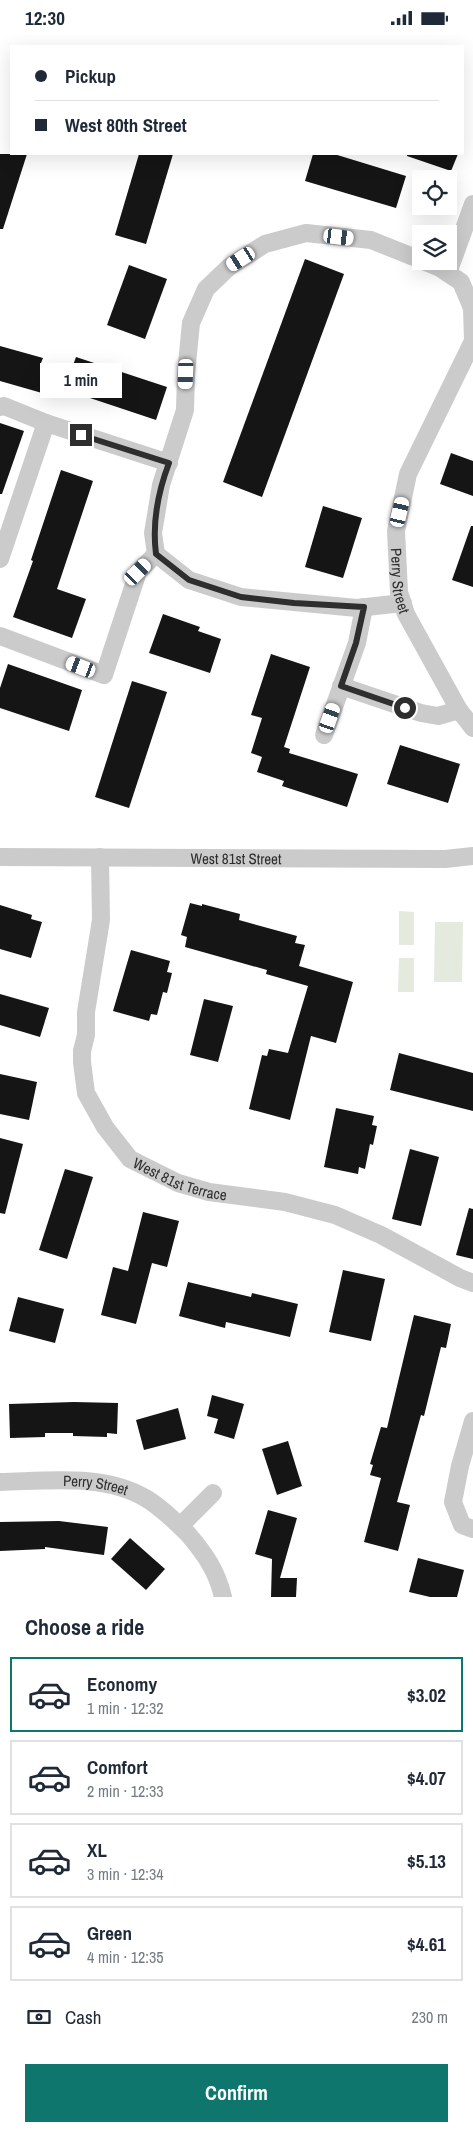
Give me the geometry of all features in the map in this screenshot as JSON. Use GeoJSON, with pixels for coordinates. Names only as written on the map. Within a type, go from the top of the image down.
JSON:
{"type":"FeatureCollection","features":[{"type":"Feature","properties":{"kind":"street"},"geometry":{"type":"LineString","coordinates":[[448,273],[473,204]]}},
{"type":"Feature","properties":{"kind":"street"},"geometry":{"type":"LineString","coordinates":[[403,603],[364,607],[294,603],[241,597],[189,580],[156,554],[153,533],[161,485],[185,410],[191,323],[206,289],[229,267],[265,244],[306,233],[371,241],[412,257]]}},
{"type":"Feature","properties":{"kind":"street"},"geometry":{"type":"LineString","coordinates":[[442,270],[461,281],[472,308],[473,341]]}},
{"type":"Feature","properties":{"kind":"street","name":"Perry Street"},"geometry":{"type":"LineString","coordinates":[[473,341],[408,474],[396,531],[399,591],[406,614],[459,710],[473,728]]}},
{"type":"Feature","properties":{"kind":"street"},"geometry":{"type":"LineString","coordinates":[[0,407],[4,406],[46,423],[169,463]]}},
{"type":"Feature","properties":{"kind":"street"},"geometry":{"type":"LineString","coordinates":[[0,559],[4,534],[46,423]]}},
{"type":"Feature","properties":{"kind":"street"},"geometry":{"type":"LineString","coordinates":[[0,636],[104,675],[138,572],[156,554]]}},
{"type":"Feature","properties":{"kind":"street"},"geometry":{"type":"LineString","coordinates":[[324,735],[356,643],[364,607]]}},
{"type":"Feature","properties":{"kind":"street"},"geometry":{"type":"LineString","coordinates":[[341,686],[421,713],[438,716],[459,710]]}},
{"type":"Feature","properties":{"kind":"street","name":"West 81st Street"},"geometry":{"type":"LineString","coordinates":[[0,857],[445,859],[473,856]]}},
{"type":"Feature","properties":{"kind":"street","name":"West 81st Terrace"},"geometry":{"type":"LineString","coordinates":[[100,857],[101,920],[86,1012],[86,1035],[82,1051],[82,1062],[86,1093],[105,1127],[130,1159],[178,1183],[209,1192],[285,1202],[335,1215],[381,1235],[460,1278],[473,1283]]}},
{"type":"Feature","properties":{"kind":"street"},"geometry":{"type":"LineString","coordinates":[[473,1421],[460,1466],[454,1502],[462,1525],[473,1529]]}},
{"type":"Feature","properties":{"kind":"street","name":"Perry Street"},"geometry":{"type":"LineString","coordinates":[[0,1482],[98,1483],[124,1489],[147,1499],[180,1526],[205,1553],[214,1571],[223,1597]]}},
{"type":"Feature","properties":{"kind":"street"},"geometry":{"type":"LineString","coordinates":[[180,1526],[213,1493]]}},
{"type":"Feature","properties":{"kind":"shaded area"},"geometry":{"type":"Polygon","coordinates":[[[399,911],[414,912],[414,945],[399,945],[399,911]]]}},
{"type":"Feature","properties":{"kind":"shaded area"},"geometry":{"type":"Polygon","coordinates":[[[435,922],[463,922],[462,982],[434,982],[435,922]]]}},
{"type":"Feature","properties":{"kind":"shaded area"},"geometry":{"type":"Polygon","coordinates":[[[399,958],[414,958],[414,992],[398,992],[399,958]]]}},
{"type":"Feature","properties":{"kind":"building"},"geometry":{"type":"Polygon","coordinates":[[[0,154],[27,155],[3,229],[0,229],[0,154]]]}},
{"type":"Feature","properties":{"kind":"building"},"geometry":{"type":"Polygon","coordinates":[[[139,155],[173,155],[146,244],[115,235],[139,155]]]}},
{"type":"Feature","properties":{"kind":"building"},"geometry":{"type":"Polygon","coordinates":[[[313,155],[337,155],[406,176],[396,208],[305,181],[313,155]]]}},
{"type":"Feature","properties":{"kind":"building"},"geometry":{"type":"Polygon","coordinates":[[[407,155],[458,155],[451,170],[407,155]]]}},
{"type":"Feature","properties":{"kind":"building"},"geometry":{"type":"Polygon","coordinates":[[[305,259],[344,274],[262,497],[223,482],[305,259]]]}},
{"type":"Feature","properties":{"kind":"building"},"geometry":{"type":"Polygon","coordinates":[[[129,265],[167,279],[145,339],[107,325],[129,265]]]}},
{"type":"Feature","properties":{"kind":"building"},"geometry":{"type":"Polygon","coordinates":[[[0,346],[43,358],[41,363],[71,371],[76,357],[167,387],[156,420],[51,385],[49,395],[0,381],[0,346]]]}},
{"type":"Feature","properties":{"kind":"building"},"geometry":{"type":"Polygon","coordinates":[[[0,423],[24,431],[2,494],[0,494],[0,423]]]}},
{"type":"Feature","properties":{"kind":"building"},"geometry":{"type":"Polygon","coordinates":[[[451,453],[473,461],[473,496],[440,484],[451,453]]]}},
{"type":"Feature","properties":{"kind":"building"},"geometry":{"type":"Polygon","coordinates":[[[61,470],[93,481],[57,589],[86,599],[72,638],[13,617],[33,561],[31,560],[61,470]]]}},
{"type":"Feature","properties":{"kind":"building"},"geometry":{"type":"Polygon","coordinates":[[[323,506],[362,518],[343,578],[305,567],[323,506]]]}},
{"type":"Feature","properties":{"kind":"building"},"geometry":{"type":"Polygon","coordinates":[[[471,526],[473,526],[473,587],[452,580],[471,526]]]}},
{"type":"Feature","properties":{"kind":"building"},"geometry":{"type":"Polygon","coordinates":[[[163,614],[200,627],[198,631],[221,639],[210,673],[149,653],[163,614]]]}},
{"type":"Feature","properties":{"kind":"building"},"geometry":{"type":"Polygon","coordinates":[[[271,654],[310,667],[284,747],[290,749],[289,753],[358,774],[347,807],[282,786],[284,781],[257,772],[262,757],[251,753],[262,718],[251,715],[271,654]]]}},
{"type":"Feature","properties":{"kind":"building"},"geometry":{"type":"Polygon","coordinates":[[[8,664],[82,690],[69,731],[0,708],[0,688],[8,664]]]}},
{"type":"Feature","properties":{"kind":"building"},"geometry":{"type":"Polygon","coordinates":[[[132,681],[167,692],[129,808],[95,797],[132,681]]]}},
{"type":"Feature","properties":{"kind":"building"},"geometry":{"type":"Polygon","coordinates":[[[400,745],[460,764],[448,803],[387,784],[400,745]]]}},
{"type":"Feature","properties":{"kind":"building"},"geometry":{"type":"Polygon","coordinates":[[[190,903],[202,906],[202,904],[240,914],[239,920],[297,936],[295,943],[305,945],[299,966],[353,982],[336,1043],[311,1036],[290,1120],[249,1109],[262,1055],[267,1056],[269,1049],[288,1053],[308,986],[266,974],[267,970],[185,947],[187,937],[181,935],[190,903]]]}},
{"type":"Feature","properties":{"kind":"building"},"geometry":{"type":"Polygon","coordinates":[[[0,905],[32,915],[31,919],[42,922],[31,958],[0,949],[0,905]]]}},
{"type":"Feature","properties":{"kind":"building"},"geometry":{"type":"Polygon","coordinates":[[[131,950],[170,961],[167,972],[172,973],[167,993],[163,992],[157,1015],[151,1014],[149,1021],[113,1011],[131,950]]]}},
{"type":"Feature","properties":{"kind":"building"},"geometry":{"type":"Polygon","coordinates":[[[0,994],[49,1008],[40,1037],[0,1025],[0,994]]]}},
{"type":"Feature","properties":{"kind":"building"},"geometry":{"type":"Polygon","coordinates":[[[204,999],[233,1006],[218,1062],[190,1055],[204,999]]]}},
{"type":"Feature","properties":{"kind":"building"},"geometry":{"type":"Polygon","coordinates":[[[399,1053],[473,1073],[473,1111],[390,1090],[399,1053]]]}},
{"type":"Feature","properties":{"kind":"building"},"geometry":{"type":"Polygon","coordinates":[[[0,1074],[37,1082],[29,1120],[0,1114],[0,1074]]]}},
{"type":"Feature","properties":{"kind":"building"},"geometry":{"type":"Polygon","coordinates":[[[336,1108],[374,1116],[372,1125],[377,1126],[373,1145],[370,1144],[365,1169],[359,1167],[358,1174],[324,1167],[336,1108]]]}},
{"type":"Feature","properties":{"kind":"building"},"geometry":{"type":"Polygon","coordinates":[[[0,1138],[23,1144],[5,1214],[0,1213],[0,1138]]]}},
{"type":"Feature","properties":{"kind":"building"},"geometry":{"type":"Polygon","coordinates":[[[410,1149],[439,1157],[421,1226],[392,1219],[410,1149]]]}},
{"type":"Feature","properties":{"kind":"building"},"geometry":{"type":"Polygon","coordinates":[[[65,1169],[93,1177],[67,1259],[39,1250],[65,1169]]]}},
{"type":"Feature","properties":{"kind":"building"},"geometry":{"type":"Polygon","coordinates":[[[469,1208],[473,1209],[473,1259],[456,1255],[469,1208]]]}},
{"type":"Feature","properties":{"kind":"building"},"geometry":{"type":"Polygon","coordinates":[[[143,1212],[179,1221],[167,1267],[152,1263],[136,1324],[101,1315],[113,1267],[128,1271],[143,1212]]]}},
{"type":"Feature","properties":{"kind":"building"},"geometry":{"type":"Polygon","coordinates":[[[343,1270],[385,1279],[371,1341],[329,1332],[343,1270]]]}},
{"type":"Feature","properties":{"kind":"building"},"geometry":{"type":"Polygon","coordinates":[[[188,1282],[251,1297],[252,1293],[298,1304],[290,1337],[226,1322],[225,1328],[179,1316],[188,1282]]]}},
{"type":"Feature","properties":{"kind":"building"},"geometry":{"type":"Polygon","coordinates":[[[18,1297],[64,1309],[55,1343],[9,1331],[18,1297]]]}},
{"type":"Feature","properties":{"kind":"building"},"geometry":{"type":"Polygon","coordinates":[[[414,1315],[451,1324],[446,1348],[441,1347],[424,1416],[421,1415],[397,1502],[410,1505],[398,1551],[364,1542],[381,1478],[370,1475],[373,1465],[370,1464],[381,1427],[387,1428],[414,1315]]]}},
{"type":"Feature","properties":{"kind":"building"},"geometry":{"type":"Polygon","coordinates":[[[212,1395],[244,1404],[234,1439],[214,1433],[218,1419],[207,1416],[212,1395]]]}},
{"type":"Feature","properties":{"kind":"building"},"geometry":{"type":"Polygon","coordinates":[[[118,1403],[117,1434],[107,1433],[107,1437],[73,1436],[73,1433],[45,1433],[45,1437],[10,1438],[9,1404],[118,1403]]]}},
{"type":"Feature","properties":{"kind":"building"},"geometry":{"type":"Polygon","coordinates":[[[178,1408],[186,1439],[144,1450],[136,1420],[178,1408]]]}},
{"type":"Feature","properties":{"kind":"building"},"geometry":{"type":"Polygon","coordinates":[[[288,1441],[302,1486],[277,1495],[262,1449],[288,1441]]]}},
{"type":"Feature","properties":{"kind":"building"},"geometry":{"type":"Polygon","coordinates":[[[268,1510],[297,1518],[280,1578],[297,1578],[296,1597],[271,1597],[272,1559],[255,1554],[268,1510]]]}},
{"type":"Feature","properties":{"kind":"building"},"geometry":{"type":"Polygon","coordinates":[[[59,1521],[108,1527],[104,1555],[45,1547],[45,1549],[0,1551],[0,1522],[59,1521]]]}},
{"type":"Feature","properties":{"kind":"building"},"geometry":{"type":"Polygon","coordinates":[[[130,1538],[165,1569],[146,1590],[111,1559],[130,1538]]]}},
{"type":"Feature","properties":{"kind":"building"},"geometry":{"type":"Polygon","coordinates":[[[418,1558],[464,1570],[457,1597],[430,1597],[409,1592],[418,1558]]]}},
{"type":"Feature","properties":{"kind":"route"},"geometry":{"type":"LineString","coordinates":[[81,435],[169,463],[161,485],[153,533],[156,554],[189,580],[241,597],[294,603],[364,607],[356,643],[341,686],[405,708]]}}]}
